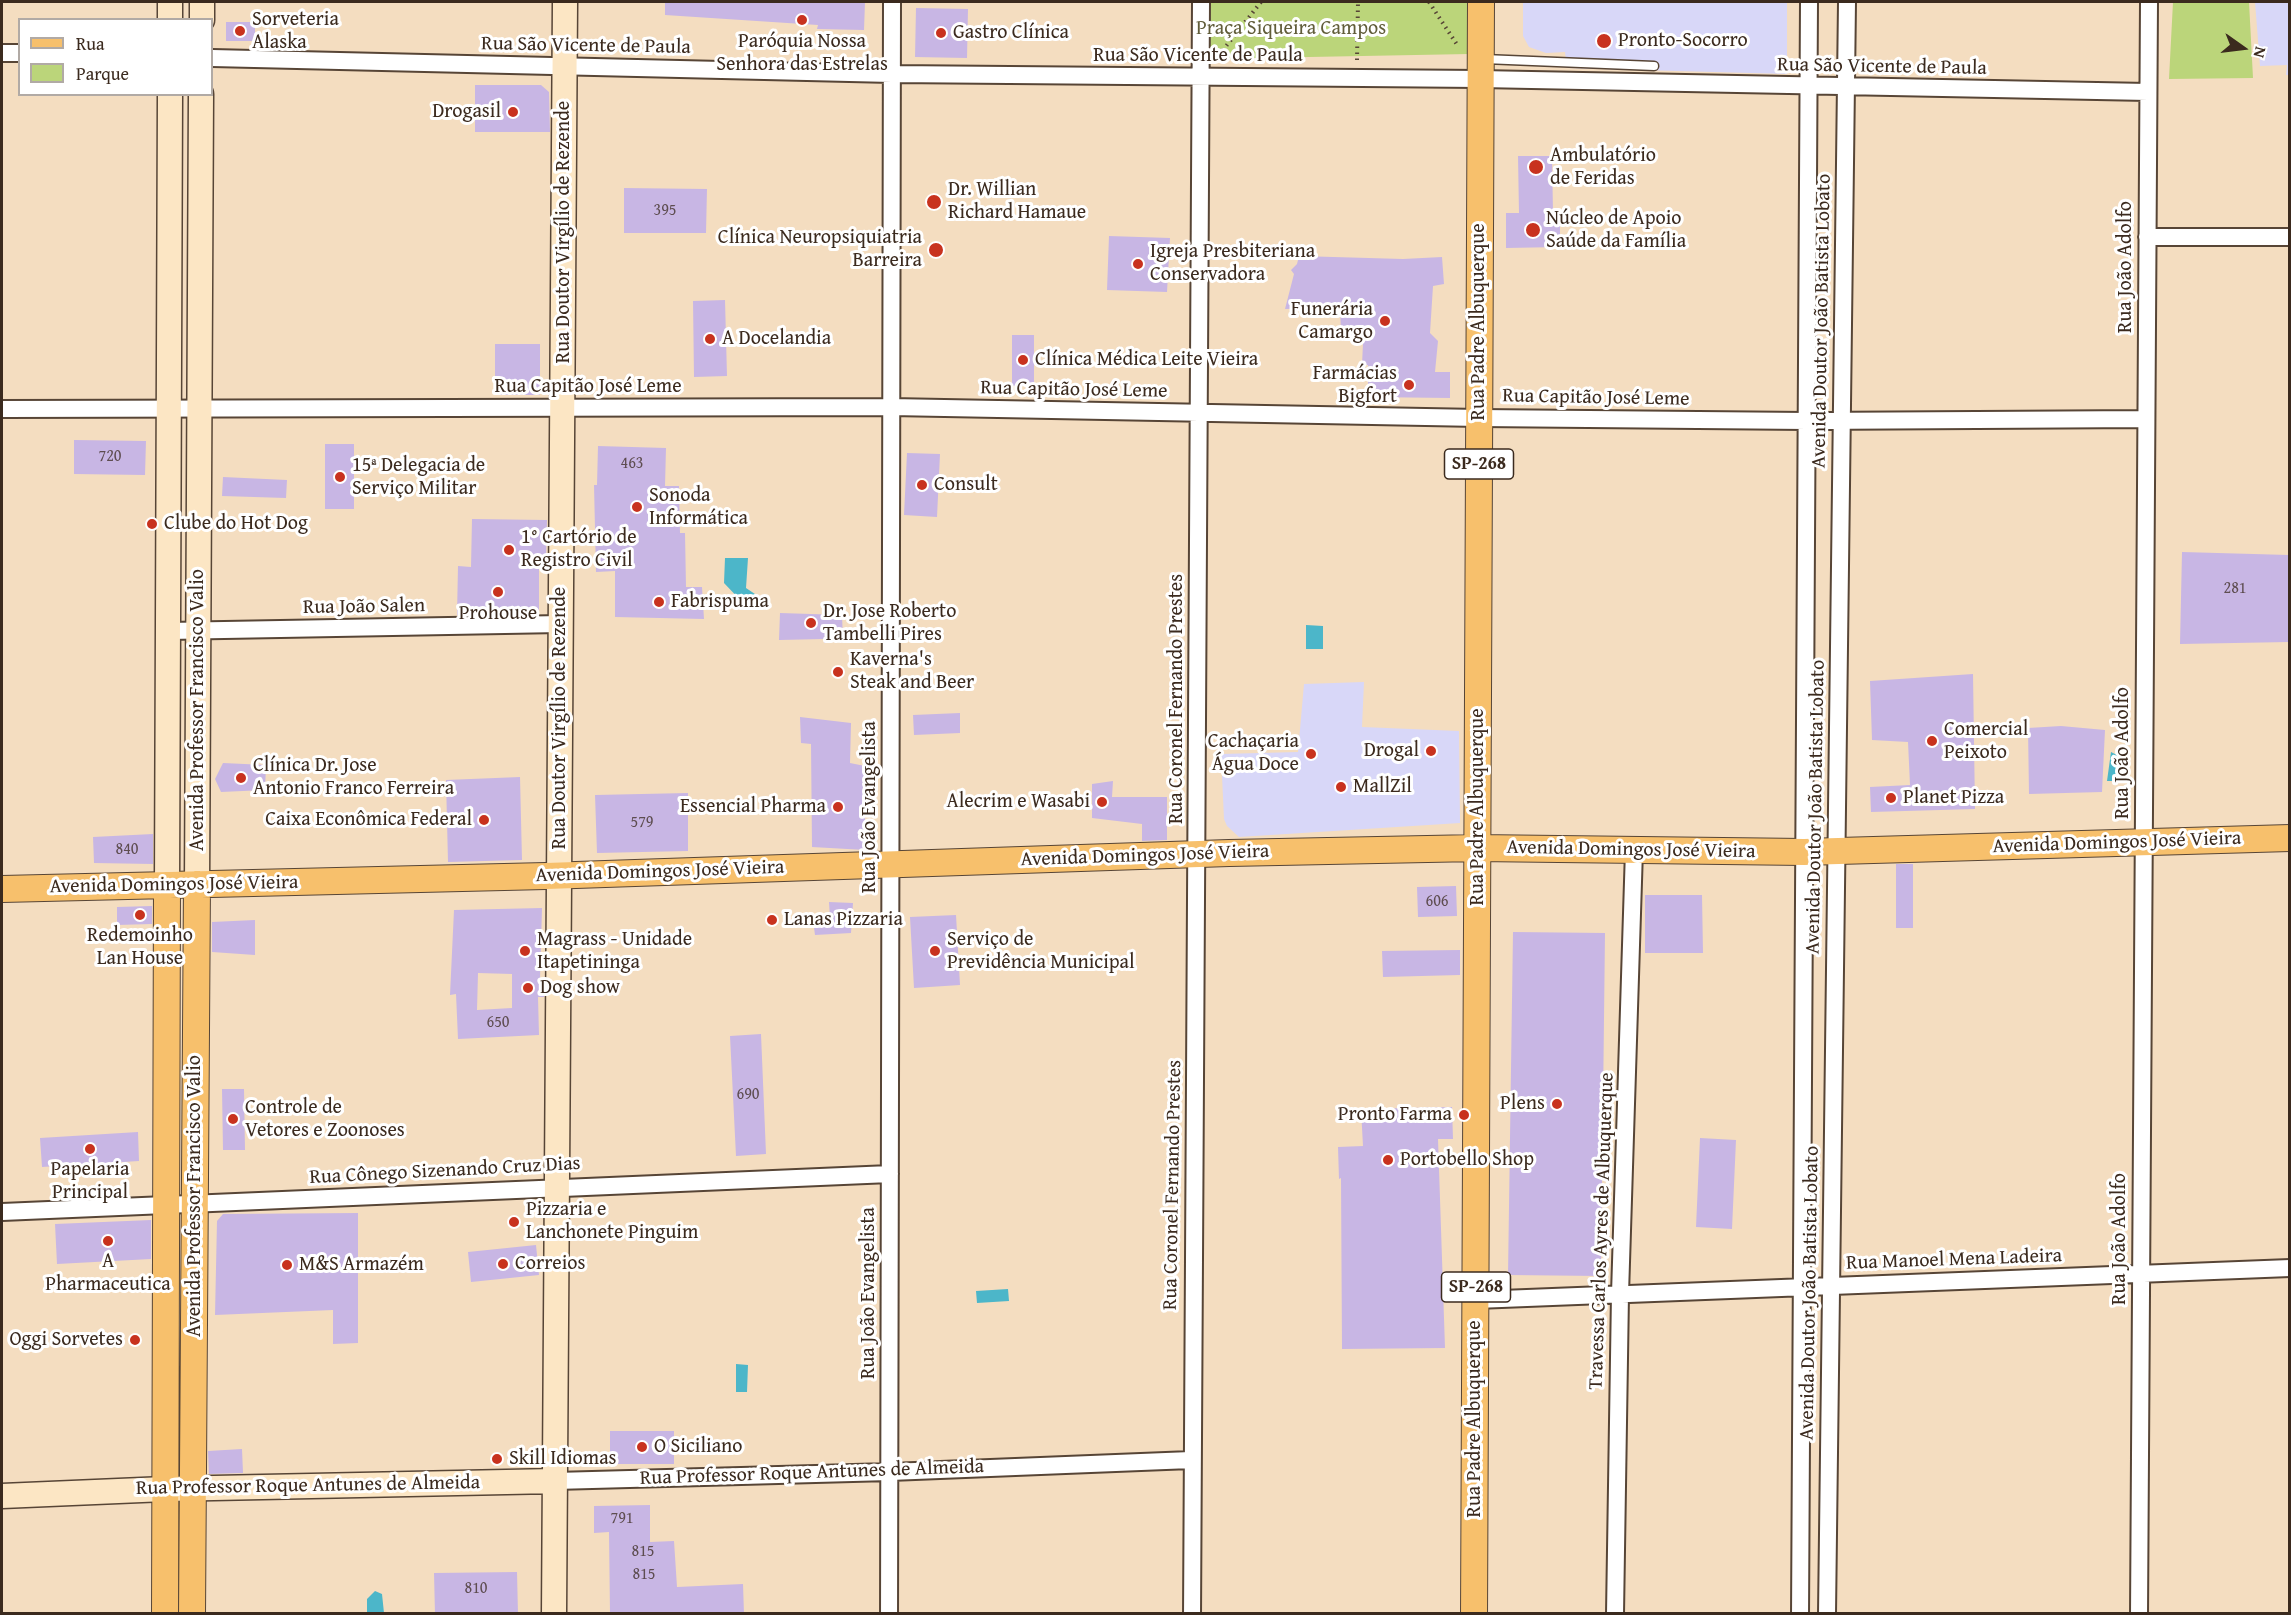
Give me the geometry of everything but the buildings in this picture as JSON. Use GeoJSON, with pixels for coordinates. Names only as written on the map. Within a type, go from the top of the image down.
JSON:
{"type":"FeatureCollection","features":[{"type":"Feature","properties":{"kind":"main road"},"geometry":{"type":"LineString","coordinates":[[170,2],[170,18]]}},
{"type":"Feature","properties":{"kind":"main road"},"geometry":{"type":"LineString","coordinates":[[202,2],[202,18]]}},
{"type":"Feature","properties":{"kind":"main road","name":"Rua Doutor Virgílio de Rezende"},"geometry":{"type":"LineString","coordinates":[[554,1614],[565,2]]}},
{"type":"Feature","properties":{"kind":"main road","name":"Rua Padre Albuquerque"},"geometry":{"type":"LineString","coordinates":[[1474,1614],[1481,2]]}},
{"type":"Feature","properties":{"kind":"main road","name":"Avenida Professor Francisco Valio"},"geometry":{"type":"LineString","coordinates":[[165,1614],[170,96]]}},
{"type":"Feature","properties":{"kind":"main road","name":"Avenida Professor Francisco Valio"},"geometry":{"type":"LineString","coordinates":[[192,1614],[201,96]]}},
{"type":"Feature","properties":{"kind":"main road"},"geometry":{"type":"LineString","coordinates":[[170,175],[201,174]]}},
{"type":"Feature","properties":{"kind":"main road"},"geometry":{"type":"LineString","coordinates":[[169,256],[201,254]]}},
{"type":"Feature","properties":{"kind":"main road","name":"Avenida Domingos José Vieira"},"geometry":{"type":"LineString","coordinates":[[2,889],[559,876],[1197,854],[1478,848],[1804,852],[2289,838]]}},
{"type":"Feature","properties":{"kind":"main road","name":"Rua Professor Roque Antunes de Almeida"},"geometry":{"type":"LineString","coordinates":[[2,1496],[165,1489],[555,1481]]}},
{"type":"Feature","properties":{"kind":"street","name":"Rua João Evangelista"},"geometry":{"type":"LineString","coordinates":[[890,1614],[892,2]]}},
{"type":"Feature","properties":{"kind":"street","name":"Rua Coronel Fernando Prestes"},"geometry":{"type":"LineString","coordinates":[[1192,1614],[1191,1460],[1197,854],[1201,2]]}},
{"type":"Feature","properties":{"kind":"street","name":"Avenida Doutor João Batista Lobato"},"geometry":{"type":"LineString","coordinates":[[1800,1614],[1809,2]]}},
{"type":"Feature","properties":{"kind":"street","name":"Avenida Doutor João Batista Lobato"},"geometry":{"type":"LineString","coordinates":[[1827,1614],[1847,2]]}},
{"type":"Feature","properties":{"kind":"street","name":"Rua João Adolfo"},"geometry":{"type":"LineString","coordinates":[[2139,1614],[2149,2]]}},
{"type":"Feature","properties":{"kind":"street"},"geometry":{"type":"LineString","coordinates":[[2,52],[18,53]]}},
{"type":"Feature","properties":{"kind":"street","name":"Rua São Vicente de Paula"},"geometry":{"type":"LineString","coordinates":[[213,58],[892,74],[1356,78],[1480,62],[1808,86],[2148,92]]}},
{"type":"Feature","properties":{"kind":"street"},"geometry":{"type":"LineString","coordinates":[[2147,237],[2289,237]]}},
{"type":"Feature","properties":{"kind":"street","name":"Rua Capitão José Leme"},"geometry":{"type":"LineString","coordinates":[[2,409],[891,407],[1479,418],[1807,421],[2146,419]]}},
{"type":"Feature","properties":{"kind":"street","name":"Rua João Salen"},"geometry":{"type":"LineString","coordinates":[[168,631],[561,624]]}},
{"type":"Feature","properties":{"kind":"street","name":"Travessa Carlos Ayres de Albuquerque"},"geometry":{"type":"LineString","coordinates":[[1615,1614],[1620,1294],[1635,850]]}},
{"type":"Feature","properties":{"kind":"street","name":"Rua Cônego Sizenando Cruz Dias"},"geometry":{"type":"LineString","coordinates":[[2,1212],[890,1174]]}},
{"type":"Feature","properties":{"kind":"street","name":"Rua Manoel Mena Ladeira"},"geometry":{"type":"LineString","coordinates":[[1476,1300],[2289,1268]]}},
{"type":"Feature","properties":{"kind":"street","name":"Rua Professor Roque Antunes de Almeida"},"geometry":{"type":"LineString","coordinates":[[555,1481],[890,1472],[1191,1460]]}},
{"type":"Feature","properties":{"kind":"lane"},"geometry":{"type":"LineString","coordinates":[[1480,62],[1654,66]]}},
{"type":"Feature","properties":{"kind":"path"},"geometry":{"type":"LineString","coordinates":[[1202,77],[1261,2]]}},
{"type":"Feature","properties":{"kind":"path"},"geometry":{"type":"LineString","coordinates":[[1356,78],[1358,2]]}},
{"type":"Feature","properties":{"kind":"path"},"geometry":{"type":"LineString","coordinates":[[1429,2],[1480,62]]}},
{"type":"Feature","properties":{"kind":"shaded area"},"geometry":{"type":"Polygon","coordinates":[[[1523,2],[1787,2],[1787,74],[1567,68],[1565,52],[1546,53],[1529,47],[1523,36],[1523,2]]]}},
{"type":"Feature","properties":{"kind":"shaded area"},"geometry":{"type":"Polygon","coordinates":[[[2255,2],[2289,2],[2289,75],[2286,75],[2287,65],[2260,66],[2255,2]]]}},
{"type":"Feature","properties":{"kind":"shaded area","name":"MallZil"},"geometry":{"type":"Polygon","coordinates":[[[1364,682],[1362,727],[1459,731],[1460,823],[1239,837],[1227,826],[1224,819],[1221,754],[1298,752],[1304,684],[1364,682]]]}},
{"type":"Feature","properties":{"kind":"green space","name":"Praça Siqueira Campos"},"geometry":{"type":"Polygon","coordinates":[[[1203,2],[1469,2],[1469,54],[1202,59],[1203,2]]]}},
{"type":"Feature","properties":{"kind":"green space"},"geometry":{"type":"Polygon","coordinates":[[[2173,2],[2249,2],[2253,78],[2169,79],[2173,2]]]}},
{"type":"Feature","properties":{"kind":"water"},"geometry":{"type":"Polygon","coordinates":[[[725,558],[748,558],[746,588],[755,594],[744,604],[724,583],[725,558]]]}},
{"type":"Feature","properties":{"kind":"water"},"geometry":{"type":"Polygon","coordinates":[[[1306,625],[1323,626],[1323,649],[1306,649],[1306,625]]]}},
{"type":"Feature","properties":{"kind":"water"},"geometry":{"type":"Polygon","coordinates":[[[2111,752],[2121,757],[2121,781],[2107,781],[2111,752]]]}},
{"type":"Feature","properties":{"kind":"water"},"geometry":{"type":"Polygon","coordinates":[[[1008,1289],[1009,1301],[977,1303],[976,1291],[1008,1289]]]}},
{"type":"Feature","properties":{"kind":"water"},"geometry":{"type":"Polygon","coordinates":[[[736,1364],[748,1365],[747,1392],[736,1392],[736,1364]]]}},
{"type":"Feature","properties":{"kind":"water"},"geometry":{"type":"Polygon","coordinates":[[[375,1591],[382,1594],[384,1613],[367,1613],[367,1599],[375,1591]]]}},
{"type":"Feature","properties":{"kind":"place","name":"Paróquia Nossa Senhora das Estrelas"},"geometry":{"type":"Point","coordinates":[802,20]}},
{"type":"Feature","properties":{"kind":"place","name":"Sorveteria Alaska"},"geometry":{"type":"Point","coordinates":[240,31]}},
{"type":"Feature","properties":{"kind":"place","name":"Gastro Clínica"},"geometry":{"type":"Point","coordinates":[941,33]}},
{"type":"Feature","properties":{"kind":"place","name":"Pronto-Socorro"},"geometry":{"type":"Point","coordinates":[1604,41]}},
{"type":"Feature","properties":{"kind":"place","name":"Drogasil"},"geometry":{"type":"Point","coordinates":[513,112]}},
{"type":"Feature","properties":{"kind":"place","name":"Ambulatório de Feridas"},"geometry":{"type":"Point","coordinates":[1536,167]}},
{"type":"Feature","properties":{"kind":"place","name":"Dr. Willian Richard Hamaue"},"geometry":{"type":"Point","coordinates":[934,202]}},
{"type":"Feature","properties":{"kind":"place","name":"Núcleo de Apoio Saúde da Família"},"geometry":{"type":"Point","coordinates":[1533,230]}},
{"type":"Feature","properties":{"kind":"place","name":"Clínica Neuropsiquiatria Barreira"},"geometry":{"type":"Point","coordinates":[936,250]}},
{"type":"Feature","properties":{"kind":"place","name":"Igreja Presbiteriana Conservadora"},"geometry":{"type":"Point","coordinates":[1138,264]}},
{"type":"Feature","properties":{"kind":"place","name":"Funerária Camargo"},"geometry":{"type":"Point","coordinates":[1385,321]}},
{"type":"Feature","properties":{"kind":"place","name":"A Docelandia"},"geometry":{"type":"Point","coordinates":[710,339]}},
{"type":"Feature","properties":{"kind":"place","name":"Clínica Médica Leite Vieira"},"geometry":{"type":"Point","coordinates":[1023,360]}},
{"type":"Feature","properties":{"kind":"place","name":"Farmácias Bigfort"},"geometry":{"type":"Point","coordinates":[1409,385]}},
{"type":"Feature","properties":{"kind":"place","name":"15ª Delegacia de Serviço Militar"},"geometry":{"type":"Point","coordinates":[340,477]}},
{"type":"Feature","properties":{"kind":"place","name":"Consult"},"geometry":{"type":"Point","coordinates":[922,485]}},
{"type":"Feature","properties":{"kind":"place","name":"Sonoda Informática"},"geometry":{"type":"Point","coordinates":[637,507]}},
{"type":"Feature","properties":{"kind":"place","name":"Clube do Hot Dog"},"geometry":{"type":"Point","coordinates":[152,524]}},
{"type":"Feature","properties":{"kind":"place","name":"1° Cartório de Registro Civil"},"geometry":{"type":"Point","coordinates":[509,550]}},
{"type":"Feature","properties":{"kind":"place","name":"Prohouse"},"geometry":{"type":"Point","coordinates":[498,592]}},
{"type":"Feature","properties":{"kind":"place","name":"Fabrispuma"},"geometry":{"type":"Point","coordinates":[659,602]}},
{"type":"Feature","properties":{"kind":"place","name":"Dr. Jose Roberto Tambelli Pires"},"geometry":{"type":"Point","coordinates":[811,623]}},
{"type":"Feature","properties":{"kind":"place","name":"Kaverna's Steak and Beer"},"geometry":{"type":"Point","coordinates":[838,672]}},
{"type":"Feature","properties":{"kind":"place","name":"Comercial Peixoto"},"geometry":{"type":"Point","coordinates":[1932,741]}},
{"type":"Feature","properties":{"kind":"place","name":"Drogal"},"geometry":{"type":"Point","coordinates":[1431,751]}},
{"type":"Feature","properties":{"kind":"place","name":"Cachaçaria Água Doce"},"geometry":{"type":"Point","coordinates":[1311,754]}},
{"type":"Feature","properties":{"kind":"place","name":"Clínica Dr. Jose Antonio Franco Ferreira"},"geometry":{"type":"Point","coordinates":[241,778]}},
{"type":"Feature","properties":{"kind":"place","name":"MallZil"},"geometry":{"type":"Point","coordinates":[1341,787]}},
{"type":"Feature","properties":{"kind":"place","name":"Planet Pizza"},"geometry":{"type":"Point","coordinates":[1891,798]}},
{"type":"Feature","properties":{"kind":"place","name":"Alecrim e Wasabi"},"geometry":{"type":"Point","coordinates":[1102,802]}},
{"type":"Feature","properties":{"kind":"place","name":"Essencial Pharma"},"geometry":{"type":"Point","coordinates":[838,807]}},
{"type":"Feature","properties":{"kind":"place","name":"Caixa Econômica Federal"},"geometry":{"type":"Point","coordinates":[484,820]}},
{"type":"Feature","properties":{"kind":"place","name":"Redemoinho Lan House"},"geometry":{"type":"Point","coordinates":[140,915]}},
{"type":"Feature","properties":{"kind":"place","name":"Lanas Pizzaria"},"geometry":{"type":"Point","coordinates":[772,920]}},
{"type":"Feature","properties":{"kind":"place","name":"Magrass - Unidade Itapetininga"},"geometry":{"type":"Point","coordinates":[525,951]}},
{"type":"Feature","properties":{"kind":"place","name":"Serviço de Previdência Municipal"},"geometry":{"type":"Point","coordinates":[935,951]}},
{"type":"Feature","properties":{"kind":"place","name":"Dog show"},"geometry":{"type":"Point","coordinates":[528,988]}},
{"type":"Feature","properties":{"kind":"place","name":"Plens"},"geometry":{"type":"Point","coordinates":[1557,1104]}},
{"type":"Feature","properties":{"kind":"place","name":"Pronto Farma"},"geometry":{"type":"Point","coordinates":[1464,1115]}},
{"type":"Feature","properties":{"kind":"place","name":"Controle de Vetores e Zoonoses"},"geometry":{"type":"Point","coordinates":[233,1119]}},
{"type":"Feature","properties":{"kind":"place","name":"Papelaria Principal"},"geometry":{"type":"Point","coordinates":[90,1149]}},
{"type":"Feature","properties":{"kind":"place","name":"Portobello Shop"},"geometry":{"type":"Point","coordinates":[1388,1160]}},
{"type":"Feature","properties":{"kind":"place","name":"Pizzaria e Lanchonete Pinguim"},"geometry":{"type":"Point","coordinates":[514,1222]}},
{"type":"Feature","properties":{"kind":"place","name":"A Pharmaceutica"},"geometry":{"type":"Point","coordinates":[108,1241]}},
{"type":"Feature","properties":{"kind":"place","name":"Correios"},"geometry":{"type":"Point","coordinates":[503,1264]}},
{"type":"Feature","properties":{"kind":"place","name":"M&S Armazém"},"geometry":{"type":"Point","coordinates":[287,1265]}},
{"type":"Feature","properties":{"kind":"place","name":"Oggi Sorvetes"},"geometry":{"type":"Point","coordinates":[135,1340]}},
{"type":"Feature","properties":{"kind":"place","name":"O Siciliano"},"geometry":{"type":"Point","coordinates":[642,1447]}},
{"type":"Feature","properties":{"kind":"place","name":"Skill Idiomas"},"geometry":{"type":"Point","coordinates":[497,1459]}}]}
